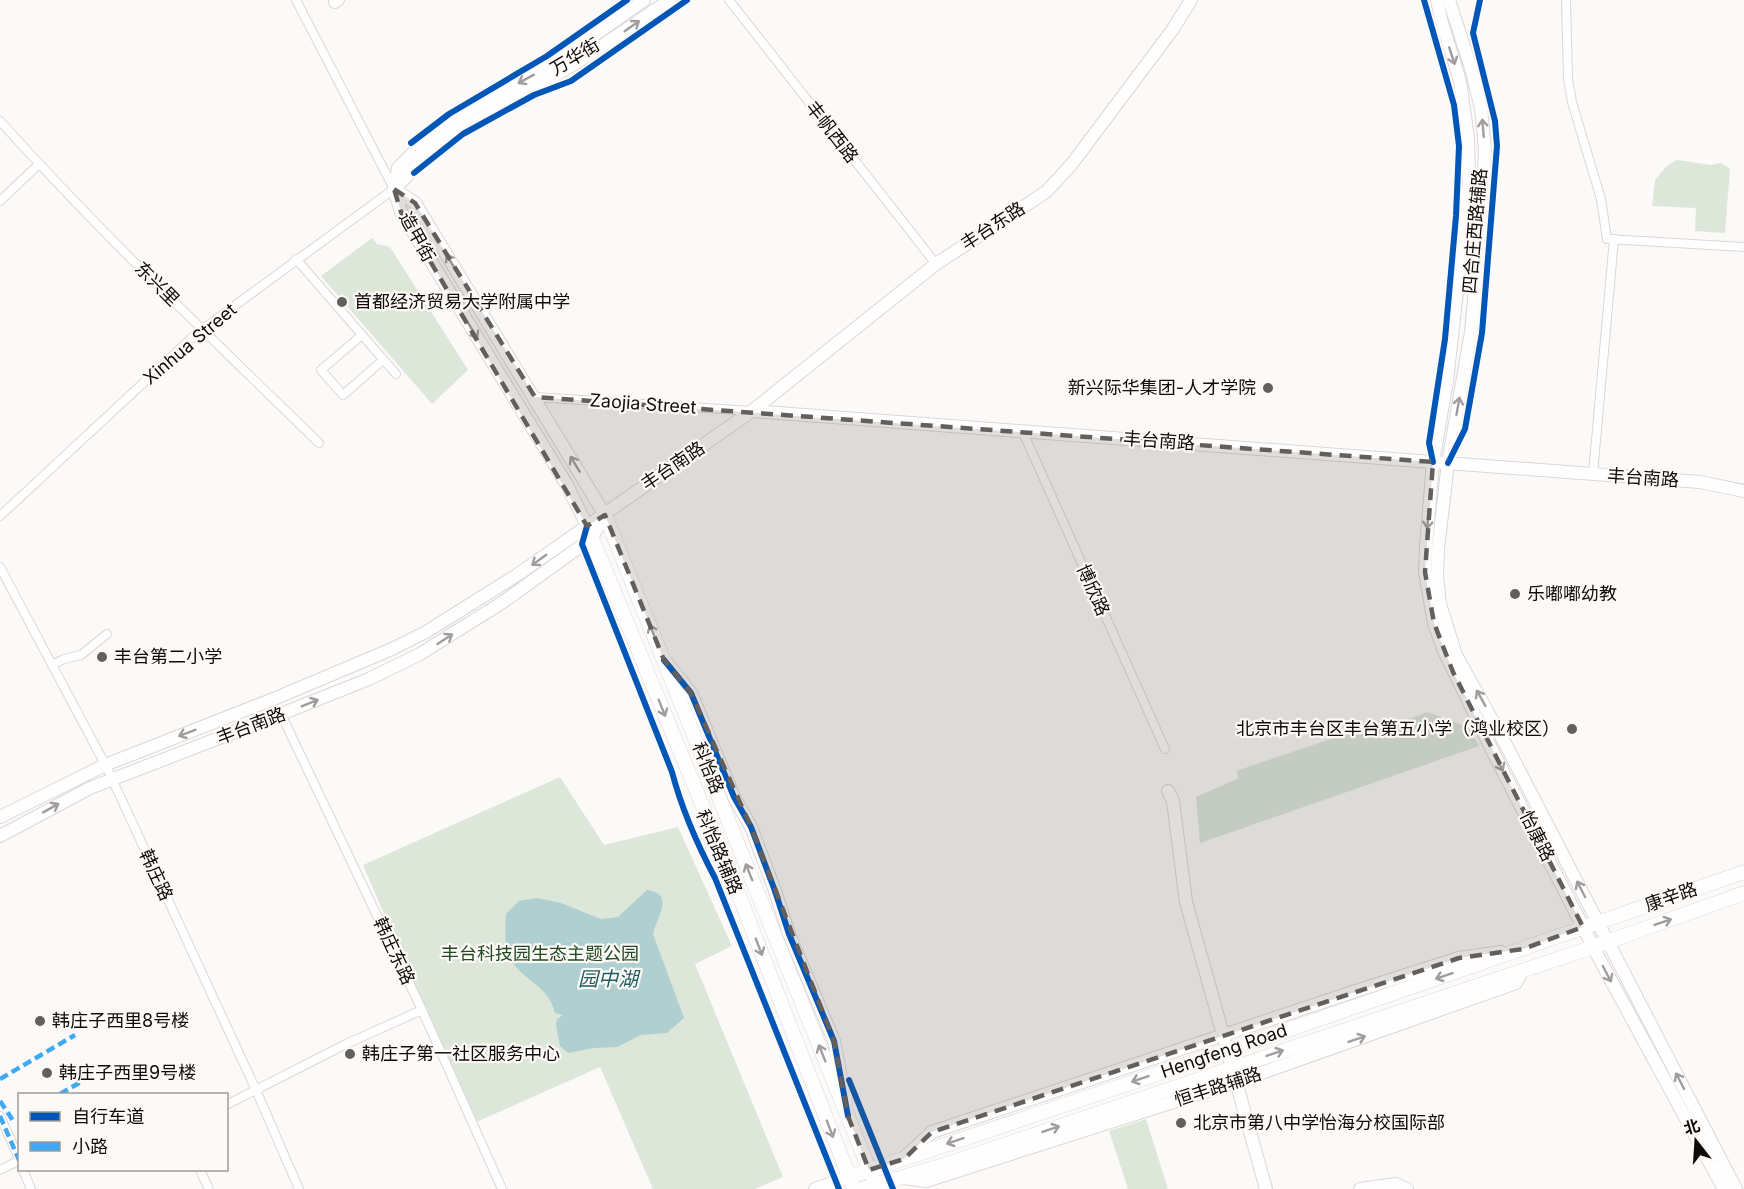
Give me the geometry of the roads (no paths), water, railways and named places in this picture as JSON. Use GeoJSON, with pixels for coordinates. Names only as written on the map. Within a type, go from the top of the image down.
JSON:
{"type":"FeatureCollection","features":[{"type":"Feature","properties":{"kind":"main road","name":"科怡路"},"geometry":{"type":"LineString","coordinates":[[604,515],[849,1116],[869,1170],[871,1188]]}},
{"type":"Feature","properties":{"kind":"main road","name":"科怡路"},"geometry":{"type":"LineString","coordinates":[[589,532],[727,865],[851,1183]]}},
{"type":"Feature","properties":{"kind":"main road","name":"康辛路"},"geometry":{"type":"LineString","coordinates":[[1598,922],[1744,872]]}},
{"type":"Feature","properties":{"kind":"main road","name":"康辛路"},"geometry":{"type":"LineString","coordinates":[[1608,941],[1744,894]]}},
{"type":"Feature","properties":{"kind":"main road","name":"Hengfeng Road"},"geometry":{"type":"LineString","coordinates":[[851,1183],[869,1170],[1598,922]]}},
{"type":"Feature","properties":{"kind":"main road","name":"Hengfeng Road"},"geometry":{"type":"LineString","coordinates":[[871,1188],[1234,1075],[1608,941]]}},
{"type":"Feature","properties":{"kind":"street"},"geometry":{"type":"LineString","coordinates":[[296,0],[394,189]]}},
{"type":"Feature","properties":{"kind":"street","name":"万华街"},"geometry":{"type":"LineString","coordinates":[[394,189],[398,168],[439,131],[457,118],[560,59],[644,0]]}},
{"type":"Feature","properties":{"kind":"street","name":"万华街"},"geometry":{"type":"LineString","coordinates":[[394,189],[435,148],[452,135],[578,62],[670,0]]}},
{"type":"Feature","properties":{"kind":"street","name":"丰帆西路"},"geometry":{"type":"LineString","coordinates":[[729,0],[936,264]]}},
{"type":"Feature","properties":{"kind":"street","name":"丰台东路"},"geometry":{"type":"LineString","coordinates":[[752,411],[936,264],[1046,192],[1059,179],[1173,29],[1191,0]]}},
{"type":"Feature","properties":{"kind":"street","name":"怡康路"},"geometry":{"type":"LineString","coordinates":[[1437,0],[1460,81],[1468,138],[1469,182],[1447,381],[1433,462],[1425,572],[1434,624],[1453,672],[1583,927],[1724,1189]]}},
{"type":"Feature","properties":{"kind":"street","name":"怡康路"},"geometry":{"type":"LineString","coordinates":[[1449,0],[1481,108],[1485,150],[1482,214],[1471,332],[1448,463],[1438,549],[1437,576],[1440,604],[1456,655],[1506,745],[1736,1189]]}},
{"type":"Feature","properties":{"kind":"street"},"geometry":{"type":"LineString","coordinates":[[1566,0],[1568,79],[1572,102],[1601,199],[1610,239],[1593,474]]}},
{"type":"Feature","properties":{"kind":"street","name":"东兴里"},"geometry":{"type":"LineString","coordinates":[[0,122],[202,329],[319,442]]}},
{"type":"Feature","properties":{"kind":"street"},"geometry":{"type":"LineString","coordinates":[[0,201],[39,164]]}},
{"type":"Feature","properties":{"kind":"street","name":"Xinhua Street"},"geometry":{"type":"LineString","coordinates":[[0,516],[202,329],[394,189]]}},
{"type":"Feature","properties":{"kind":"street","name":"造甲街"},"geometry":{"type":"LineString","coordinates":[[394,189],[415,203],[535,397],[604,515]]}},
{"type":"Feature","properties":{"kind":"street","name":"造甲街"},"geometry":{"type":"LineString","coordinates":[[394,189],[401,212],[567,485],[589,532]]}},
{"type":"Feature","properties":{"kind":"street"},"geometry":{"type":"LineString","coordinates":[[1610,239],[1744,248]]}},
{"type":"Feature","properties":{"kind":"street"},"geometry":{"type":"LineString","coordinates":[[296,259],[396,374]]}},
{"type":"Feature","properties":{"kind":"street"},"geometry":{"type":"LineString","coordinates":[[362,335],[321,370],[343,395],[383,360]]}},
{"type":"Feature","properties":{"kind":"street","name":"Zaojia Street"},"geometry":{"type":"LineString","coordinates":[[535,397],[752,411]]}},
{"type":"Feature","properties":{"kind":"street","name":"丰台南路"},"geometry":{"type":"LineString","coordinates":[[0,836],[70,797],[369,679],[432,647],[502,603],[589,532],[604,515],[752,411],[1700,482],[1744,491]]}},
{"type":"Feature","properties":{"kind":"street","name":"博欣路"},"geometry":{"type":"LineString","coordinates":[[1022,430],[1165,749]]}},
{"type":"Feature","properties":{"kind":"street","name":"丰台南路"},"geometry":{"type":"LineString","coordinates":[[0,818],[105,765],[308,685],[426,632],[589,532]]}},
{"type":"Feature","properties":{"kind":"street","name":"韩庄路"},"geometry":{"type":"LineString","coordinates":[[0,567],[105,765],[256,1090],[299,1189]]}},
{"type":"Feature","properties":{"kind":"street"},"geometry":{"type":"LineString","coordinates":[[52,665],[81,655],[107,634]]}},
{"type":"Feature","properties":{"kind":"street","name":"韩庄东路"},"geometry":{"type":"LineString","coordinates":[[281,714],[422,1010],[502,1189]]}},
{"type":"Feature","properties":{"kind":"street"},"geometry":{"type":"LineString","coordinates":[[1168,791],[1173,801],[1186,902],[1266,1189]]}},
{"type":"Feature","properties":{"kind":"street"},"geometry":{"type":"LineString","coordinates":[[904,1158],[932,1132],[1459,958],[1523,949]]}},
{"type":"Feature","properties":{"kind":"street"},"geometry":{"type":"LineString","coordinates":[[228,1104],[346,1044],[422,1010]]}},
{"type":"Feature","properties":{"kind":"street"},"geometry":{"type":"LineString","coordinates":[[0,1116],[18,1158]]}},
{"type":"Feature","properties":{"kind":"street"},"geometry":{"type":"LineString","coordinates":[[0,1170],[18,1161]]}},
{"type":"Feature","properties":{"kind":"street"},"geometry":{"type":"LineString","coordinates":[[23,1171],[32,1189]]}},
{"type":"Feature","properties":{"kind":"street"},"geometry":{"type":"LineString","coordinates":[[200,1171],[209,1189]]}},
{"type":"Feature","properties":{"kind":"street"},"geometry":{"type":"LineString","coordinates":[[815,1189],[851,1183]]}},
{"type":"Feature","properties":{"kind":"street"},"geometry":{"type":"LineString","coordinates":[[1360,1189],[1396,1184],[1407,1189]]}},
{"type":"Feature","properties":{"kind":"water","name":"园中湖"},"geometry":{"type":"Polygon","coordinates":[[[647,890],[661,896],[662,908],[653,934],[684,1018],[667,1033],[641,1035],[617,1047],[593,1048],[568,1053],[560,1046],[556,1025],[557,1019],[563,1015],[555,1013],[547,996],[515,966],[510,958],[506,942],[506,914],[519,901],[537,898],[561,903],[601,919],[618,917],[647,890]]]}},
{"type":"Feature","properties":{"kind":"place","name":"首都经济贸易大学附属中学"},"geometry":{"type":"Point","coordinates":[342,302]}},
{"type":"Feature","properties":{"kind":"place","name":"新兴际华集团-人才学院"},"geometry":{"type":"Point","coordinates":[1268,388]}},
{"type":"Feature","properties":{"kind":"place","name":"乐嘟嘟幼教"},"geometry":{"type":"Point","coordinates":[1515,594]}},
{"type":"Feature","properties":{"kind":"place","name":"丰台第二小学"},"geometry":{"type":"Point","coordinates":[102,657]}},
{"type":"Feature","properties":{"kind":"place","name":"北京市丰台区丰台第五小学（鸿业校区）"},"geometry":{"type":"Point","coordinates":[1572,729]}},
{"type":"Feature","properties":{"kind":"place","name":"韩庄子西里8号楼"},"geometry":{"type":"Point","coordinates":[40,1021]}},
{"type":"Feature","properties":{"kind":"place","name":"韩庄子第一社区服务中心"},"geometry":{"type":"Point","coordinates":[350,1054]}},
{"type":"Feature","properties":{"kind":"place","name":"韩庄子西里9号楼"},"geometry":{"type":"Point","coordinates":[47,1073]}},
{"type":"Feature","properties":{"kind":"place","name":"北京市第八中学怡海分校国际部"},"geometry":{"type":"Point","coordinates":[1181,1123]}},
{"type":"Feature","properties":{"kind":"park label","name":"丰台科技园生态主题公园"},"geometry":{"type":"Point","coordinates":[540,954]}}]}
